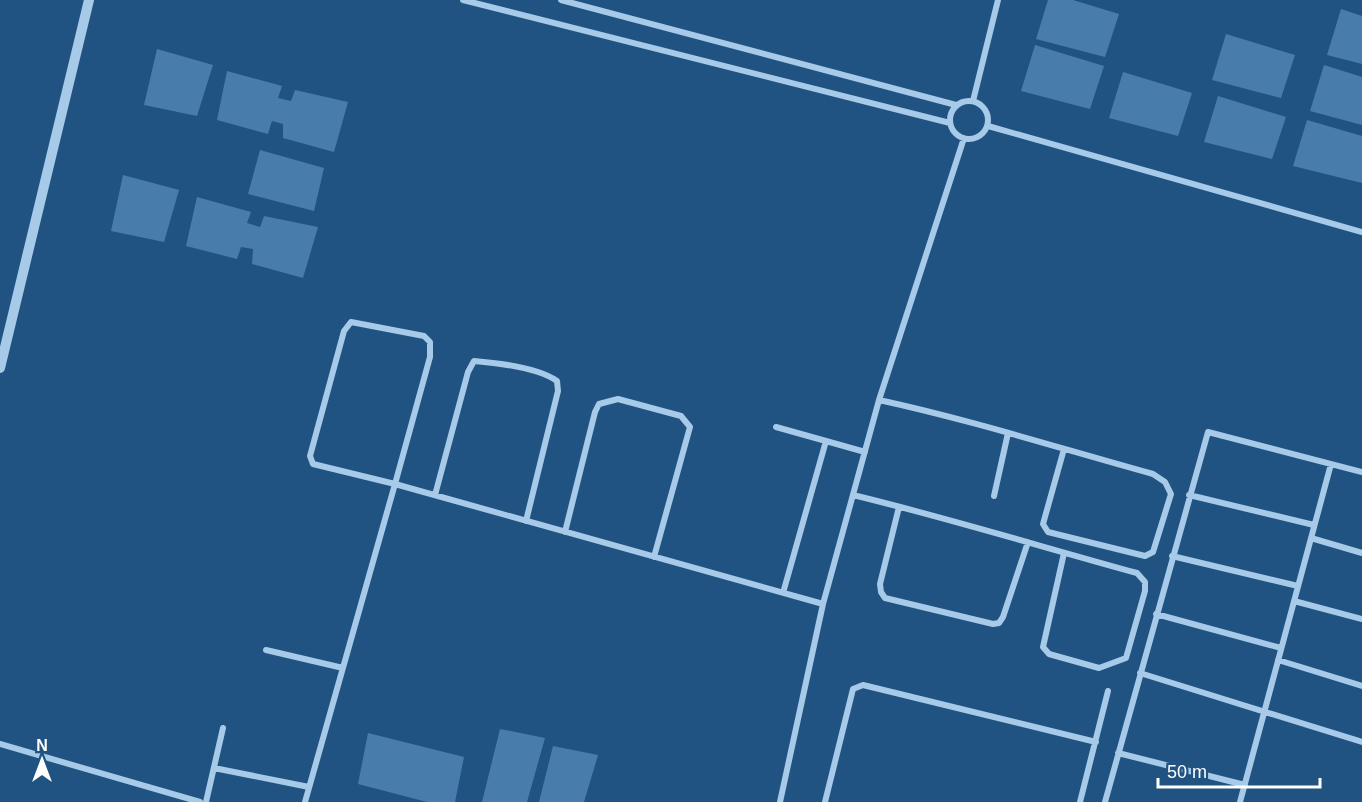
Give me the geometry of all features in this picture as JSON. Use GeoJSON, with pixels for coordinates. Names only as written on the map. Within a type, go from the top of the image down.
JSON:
{"type":"FeatureCollection","features":[{"type":"Feature","properties":{"kind":"street"},"geometry":{"type":"LineString","coordinates":[[0,368],[2,352],[89,0]]}},
{"type":"Feature","properties":{"kind":"street"},"geometry":{"type":"LineString","coordinates":[[463,0],[950,123]]}},
{"type":"Feature","properties":{"kind":"street"},"geometry":{"type":"LineString","coordinates":[[561,0],[956,105]]}},
{"type":"Feature","properties":{"kind":"street"},"geometry":{"type":"LineString","coordinates":[[973,101],[998,0]]}},
{"type":"Feature","properties":{"kind":"street"},"geometry":{"type":"LineString","coordinates":[[967,100],[979,103],[988,113],[988,126],[980,136],[974,139],[956,134],[950,123],[951,111],[956,105],[967,100]]}},
{"type":"Feature","properties":{"kind":"street"},"geometry":{"type":"LineString","coordinates":[[988,126],[1362,232]]}},
{"type":"Feature","properties":{"kind":"street"},"geometry":{"type":"LineString","coordinates":[[780,802],[823,604],[879,400],[964,138]]}},
{"type":"Feature","properties":{"kind":"street"},"geometry":{"type":"LineString","coordinates":[[305,802],[395,484],[430,357],[430,342],[424,336],[351,322],[344,331],[310,456],[313,464],[395,484],[823,604]]}},
{"type":"Feature","properties":{"kind":"street"},"geometry":{"type":"LineString","coordinates":[[435,495],[468,372],[474,360],[549,375],[557,381],[558,391],[526,521]]}},
{"type":"Feature","properties":{"kind":"street"},"geometry":{"type":"LineString","coordinates":[[565,532],[595,412],[599,404],[618,399],[681,416],[690,427],[654,557]]}},
{"type":"Feature","properties":{"kind":"street"},"geometry":{"type":"LineString","coordinates":[[879,400],[1008,433],[1153,474],[1165,482],[1171,494],[1153,552],[1144,556],[1048,532],[1043,524],[1064,449]]}},
{"type":"Feature","properties":{"kind":"street"},"geometry":{"type":"LineString","coordinates":[[776,427],[865,452]]}},
{"type":"Feature","properties":{"kind":"street"},"geometry":{"type":"LineString","coordinates":[[1104,802],[1208,432],[1362,472]]}},
{"type":"Feature","properties":{"kind":"street"},"geometry":{"type":"LineString","coordinates":[[994,496],[1008,433]]}},
{"type":"Feature","properties":{"kind":"street"},"geometry":{"type":"LineString","coordinates":[[783,593],[826,441]]}},
{"type":"Feature","properties":{"kind":"street"},"geometry":{"type":"LineString","coordinates":[[1240,802],[1330,464]]}},
{"type":"Feature","properties":{"kind":"street"},"geometry":{"type":"LineString","coordinates":[[853,495],[1137,573],[1144,582],[1146,591],[1126,658],[1099,668],[1049,654],[1043,647],[1064,553]]}},
{"type":"Feature","properties":{"kind":"street"},"geometry":{"type":"LineString","coordinates":[[1189,495],[1314,525]]}},
{"type":"Feature","properties":{"kind":"street"},"geometry":{"type":"LineString","coordinates":[[899,507],[880,584],[885,598],[993,624],[999,623],[1028,542]]}},
{"type":"Feature","properties":{"kind":"street"},"geometry":{"type":"LineString","coordinates":[[1311,538],[1362,553]]}},
{"type":"Feature","properties":{"kind":"street"},"geometry":{"type":"LineString","coordinates":[[1172,556],[1298,586]]}},
{"type":"Feature","properties":{"kind":"street"},"geometry":{"type":"LineString","coordinates":[[1294,601],[1362,619]]}},
{"type":"Feature","properties":{"kind":"street"},"geometry":{"type":"LineString","coordinates":[[1156,614],[1281,648]]}},
{"type":"Feature","properties":{"kind":"street"},"geometry":{"type":"LineString","coordinates":[[266,650],[343,668]]}},
{"type":"Feature","properties":{"kind":"street"},"geometry":{"type":"LineString","coordinates":[[1278,660],[1362,686]]}},
{"type":"Feature","properties":{"kind":"street"},"geometry":{"type":"LineString","coordinates":[[1140,673],[1362,742]]}},
{"type":"Feature","properties":{"kind":"street"},"geometry":{"type":"LineString","coordinates":[[825,802],[853,689],[863,685],[1096,742]]}},
{"type":"Feature","properties":{"kind":"street"},"geometry":{"type":"LineString","coordinates":[[1080,802],[1108,691]]}},
{"type":"Feature","properties":{"kind":"street"},"geometry":{"type":"LineString","coordinates":[[206,802],[223,728]]}},
{"type":"Feature","properties":{"kind":"street"},"geometry":{"type":"LineString","coordinates":[[0,744],[200,802]]}},
{"type":"Feature","properties":{"kind":"street"},"geometry":{"type":"LineString","coordinates":[[1118,753],[1245,785]]}},
{"type":"Feature","properties":{"kind":"street"},"geometry":{"type":"LineString","coordinates":[[214,768],[309,787]]}},
{"type":"Feature","properties":{"kind":"building"},"geometry":{"type":"Polygon","coordinates":[[[1048,0],[1073,0],[1119,14],[1105,57],[1036,39],[1048,0]]]}},
{"type":"Feature","properties":{"kind":"building"},"geometry":{"type":"Polygon","coordinates":[[[1341,9],[1362,16],[1362,64],[1327,55],[1341,9]]]}},
{"type":"Feature","properties":{"kind":"building"},"geometry":{"type":"Polygon","coordinates":[[[1226,34],[1295,55],[1281,98],[1212,80],[1226,34]]]}},
{"type":"Feature","properties":{"kind":"building"},"geometry":{"type":"Polygon","coordinates":[[[1035,45],[1104,66],[1090,109],[1021,91],[1035,45]]]}},
{"type":"Feature","properties":{"kind":"building"},"geometry":{"type":"Polygon","coordinates":[[[157,49],[213,65],[197,116],[144,105],[157,49]]]}},
{"type":"Feature","properties":{"kind":"building"},"geometry":{"type":"Polygon","coordinates":[[[1324,65],[1362,77],[1362,125],[1310,111],[1324,65]]]}},
{"type":"Feature","properties":{"kind":"building"},"geometry":{"type":"Polygon","coordinates":[[[227,71],[282,86],[278,98],[291,101],[295,90],[348,102],[334,152],[283,138],[283,124],[272,121],[268,134],[217,120],[227,71]]]}},
{"type":"Feature","properties":{"kind":"building"},"geometry":{"type":"Polygon","coordinates":[[[1123,72],[1192,93],[1178,136],[1109,118],[1123,72]]]}},
{"type":"Feature","properties":{"kind":"building"},"geometry":{"type":"Polygon","coordinates":[[[1218,96],[1286,117],[1272,159],[1204,142],[1218,96]]]}},
{"type":"Feature","properties":{"kind":"building"},"geometry":{"type":"Polygon","coordinates":[[[1307,120],[1362,136],[1362,183],[1293,166],[1307,120]]]}},
{"type":"Feature","properties":{"kind":"building"},"geometry":{"type":"Polygon","coordinates":[[[260,150],[324,168],[314,211],[248,194],[260,150]]]}},
{"type":"Feature","properties":{"kind":"building"},"geometry":{"type":"Polygon","coordinates":[[[123,175],[179,190],[164,242],[111,231],[123,175]]]}},
{"type":"Feature","properties":{"kind":"building"},"geometry":{"type":"Polygon","coordinates":[[[197,197],[251,212],[247,223],[260,227],[264,216],[318,227],[303,278],[252,264],[253,249],[241,247],[237,259],[186,246],[197,197]]]}},
{"type":"Feature","properties":{"kind":"building"},"geometry":{"type":"Polygon","coordinates":[[[500,729],[545,738],[527,802],[482,802],[500,729]]]}},
{"type":"Feature","properties":{"kind":"building"},"geometry":{"type":"Polygon","coordinates":[[[368,733],[464,757],[455,802],[427,802],[358,784],[368,733]]]}},
{"type":"Feature","properties":{"kind":"building"},"geometry":{"type":"Polygon","coordinates":[[[553,746],[598,755],[584,802],[539,802],[553,746]]]}}]}
